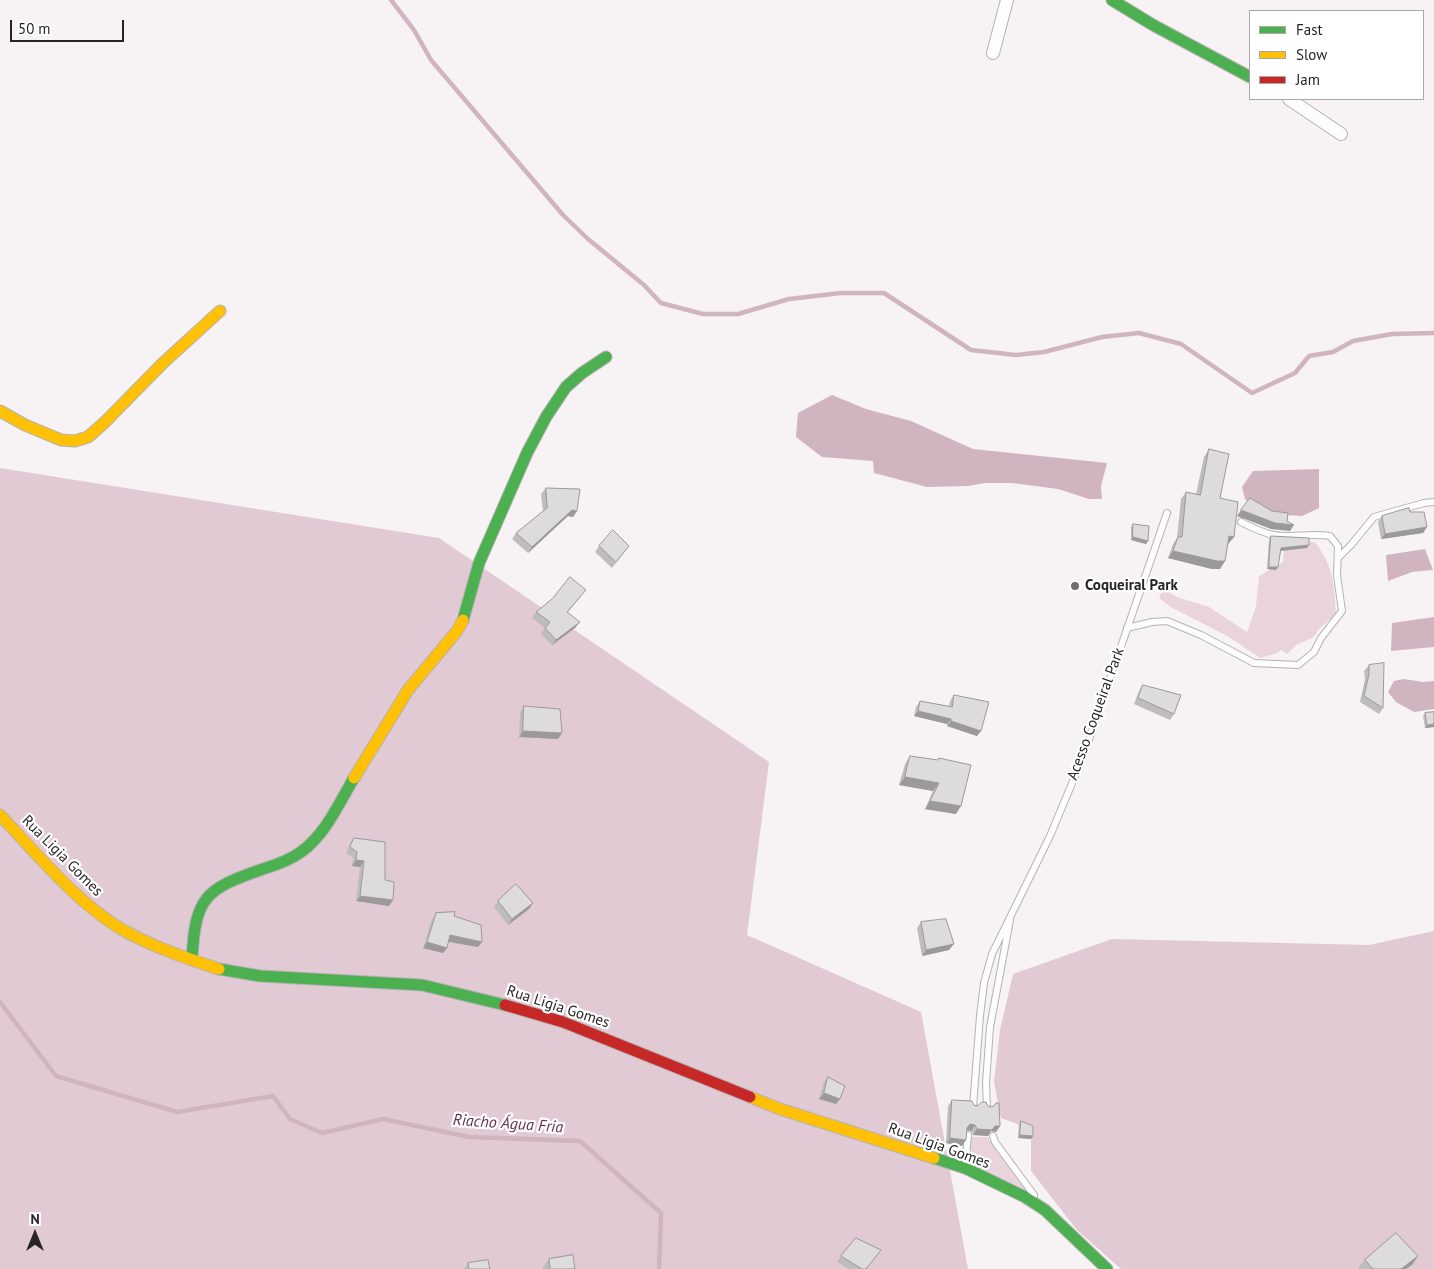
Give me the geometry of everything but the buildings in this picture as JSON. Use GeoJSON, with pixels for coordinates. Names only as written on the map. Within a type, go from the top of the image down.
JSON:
{"type":"FeatureCollection","features":[{"type":"Feature","properties":{"kind":"street"},"geometry":{"type":"LineString","coordinates":[[993,53],[1007,0]]}},
{"type":"Feature","properties":{"kind":"street"},"geometry":{"type":"LineString","coordinates":[[1112,0],[1249,76]]}},
{"type":"Feature","properties":{"kind":"street"},"geometry":{"type":"LineString","coordinates":[[1290,100],[1341,134]]}},
{"type":"Feature","properties":{"kind":"street"},"geometry":{"type":"LineString","coordinates":[[0,411],[25,425],[61,440],[75,441],[88,437],[220,311]]}},
{"type":"Feature","properties":{"kind":"street"},"geometry":{"type":"LineString","coordinates":[[192,960],[195,923],[200,907],[207,897],[222,886],[299,854],[312,843],[328,822],[403,698],[457,631],[463,620],[478,563],[527,453],[546,417],[566,387],[582,373],[606,357]]}},
{"type":"Feature","properties":{"kind":"street","name":"Rua Ligia Gomes"},"geometry":{"type":"LineString","coordinates":[[0,815],[63,882],[92,908],[122,929],[176,955],[218,969],[260,976],[422,985],[488,1000],[563,1022],[780,1109],[965,1168],[1025,1197],[1045,1210],[1108,1269]]}},
{"type":"Feature","properties":{"kind":"lane"},"geometry":{"type":"LineString","coordinates":[[1338,558],[1374,517],[1434,502]]}},
{"type":"Feature","properties":{"kind":"lane","name":"Acesso Coqueiral Park"},"geometry":{"type":"LineString","coordinates":[[973,1107],[976,1050],[984,983],[992,954],[1050,836],[1083,757],[1167,513]]}},
{"type":"Feature","properties":{"kind":"lane"},"geometry":{"type":"LineString","coordinates":[[1127,628],[1152,622],[1167,621],[1201,635],[1254,663],[1298,664],[1314,652],[1321,638],[1342,611],[1337,575],[1338,546],[1330,536],[1318,534],[1275,535],[1262,532],[1241,522]]}},
{"type":"Feature","properties":{"kind":"lane","name":"Acesso Coqueiral Park"},"geometry":{"type":"LineString","coordinates":[[987,1108],[986,1083],[990,1027],[1013,909]]}},
{"type":"Feature","properties":{"kind":"lane"},"geometry":{"type":"LineString","coordinates":[[965,1168],[968,1135]]}},
{"type":"Feature","properties":{"kind":"lane"},"geometry":{"type":"LineString","coordinates":[[993,1136],[995,1142],[1045,1210]]}},
{"type":"Feature","properties":{"kind":"shaded area"},"geometry":{"type":"Polygon","coordinates":[[[832,395],[866,409],[911,421],[973,449],[1107,463],[1101,486],[1102,499],[1089,499],[1058,489],[1012,483],[927,487],[874,473],[873,461],[822,457],[796,437],[798,413],[832,395]]]}},
{"type":"Feature","properties":{"kind":"shaded area"},"geometry":{"type":"Polygon","coordinates":[[[0,468],[439,538],[769,762],[747,935],[921,1012],[968,1269],[0,1269],[0,468]]]}},
{"type":"Feature","properties":{"kind":"shaded area"},"geometry":{"type":"Polygon","coordinates":[[[1319,469],[1319,508],[1302,516],[1266,514],[1245,499],[1242,487],[1253,471],[1319,469]]]}},
{"type":"Feature","properties":{"kind":"shaded area"},"geometry":{"type":"Polygon","coordinates":[[[1302,541],[1315,542],[1326,560],[1332,576],[1336,614],[1320,628],[1314,637],[1296,645],[1287,654],[1281,650],[1260,658],[1229,637],[1171,607],[1159,598],[1163,589],[1177,597],[1209,607],[1247,632],[1256,607],[1259,576],[1283,562],[1284,550],[1302,541]]]}},
{"type":"Feature","properties":{"kind":"shaded area"},"geometry":{"type":"Polygon","coordinates":[[[1425,549],[1433,570],[1412,572],[1388,581],[1386,555],[1425,549]]]}},
{"type":"Feature","properties":{"kind":"shaded area"},"geometry":{"type":"Polygon","coordinates":[[[1434,617],[1434,647],[1391,651],[1392,623],[1434,617]]]}},
{"type":"Feature","properties":{"kind":"shaded area"},"geometry":{"type":"Polygon","coordinates":[[[1404,679],[1423,682],[1434,681],[1434,709],[1414,712],[1396,702],[1388,692],[1394,681],[1404,679]]]}},
{"type":"Feature","properties":{"kind":"shaded area"},"geometry":{"type":"Polygon","coordinates":[[[1434,931],[1434,1269],[1121,1269],[1077,1230],[1031,1171],[1031,1129],[1001,1118],[994,1082],[1000,1030],[1013,974],[1112,939],[1369,945],[1434,931]]]}},
{"type":"Feature","properties":{"kind":"shaded area"},"geometry":{"type":"Polygon","coordinates":[[[972,1137],[988,1137],[1045,1210],[965,1168],[972,1137]]]}},
{"type":"Feature","properties":{"kind":"waterway"},"geometry":{"type":"LineString","coordinates":[[391,0],[414,30],[431,60],[563,215],[588,239],[644,285],[661,303],[703,314],[738,314],[789,299],[841,293],[884,293],[971,350],[1016,355],[1044,352],[1102,337],[1139,333],[1181,344],[1252,393],[1295,373],[1309,356],[1333,352],[1353,341],[1392,334],[1434,333]]}},
{"type":"Feature","properties":{"kind":"waterway","name":"Riacho Água Fria"},"geometry":{"type":"LineString","coordinates":[[0,1002],[56,1076],[177,1112],[273,1096],[290,1119],[322,1133],[383,1119],[469,1137],[580,1141],[661,1213],[659,1269]]}},
{"type":"Feature","properties":{"kind":"traffic: fast"},"geometry":{"type":"LineString","coordinates":[[1112,0],[1153,25],[1249,76]]}},
{"type":"Feature","properties":{"kind":"traffic: fast"},"geometry":{"type":"LineString","coordinates":[[463,620],[479,563],[527,453],[546,417],[566,387],[582,373],[606,357]]}},
{"type":"Feature","properties":{"kind":"traffic: fast"},"geometry":{"type":"LineString","coordinates":[[192,960],[196,922],[200,909],[207,898],[228,883],[283,862],[310,845],[325,827],[354,778]]}},
{"type":"Feature","properties":{"kind":"traffic: fast"},"geometry":{"type":"LineString","coordinates":[[219,969],[260,976],[422,985],[505,1005]]}},
{"type":"Feature","properties":{"kind":"traffic: fast"},"geometry":{"type":"LineString","coordinates":[[934,1158],[965,1168],[1025,1197],[1045,1210],[1107,1269]]}},
{"type":"Feature","properties":{"kind":"traffic: slow"},"geometry":{"type":"LineString","coordinates":[[0,411],[25,425],[61,440],[75,441],[88,437],[163,363],[220,311]]}},
{"type":"Feature","properties":{"kind":"traffic: slow"},"geometry":{"type":"LineString","coordinates":[[354,778],[408,690],[457,631],[463,620]]}},
{"type":"Feature","properties":{"kind":"traffic: slow"},"geometry":{"type":"LineString","coordinates":[[0,815],[58,877],[106,919],[146,942],[219,969]]}},
{"type":"Feature","properties":{"kind":"traffic: slow"},"geometry":{"type":"LineString","coordinates":[[750,1097],[780,1109],[934,1158]]}},
{"type":"Feature","properties":{"kind":"traffic: jam"},"geometry":{"type":"LineString","coordinates":[[505,1005],[563,1022],[750,1097]]}},
{"type":"Feature","properties":{"kind":"place","name":"Coqueiral Park"},"geometry":{"type":"Point","coordinates":[1075,586]}}]}
